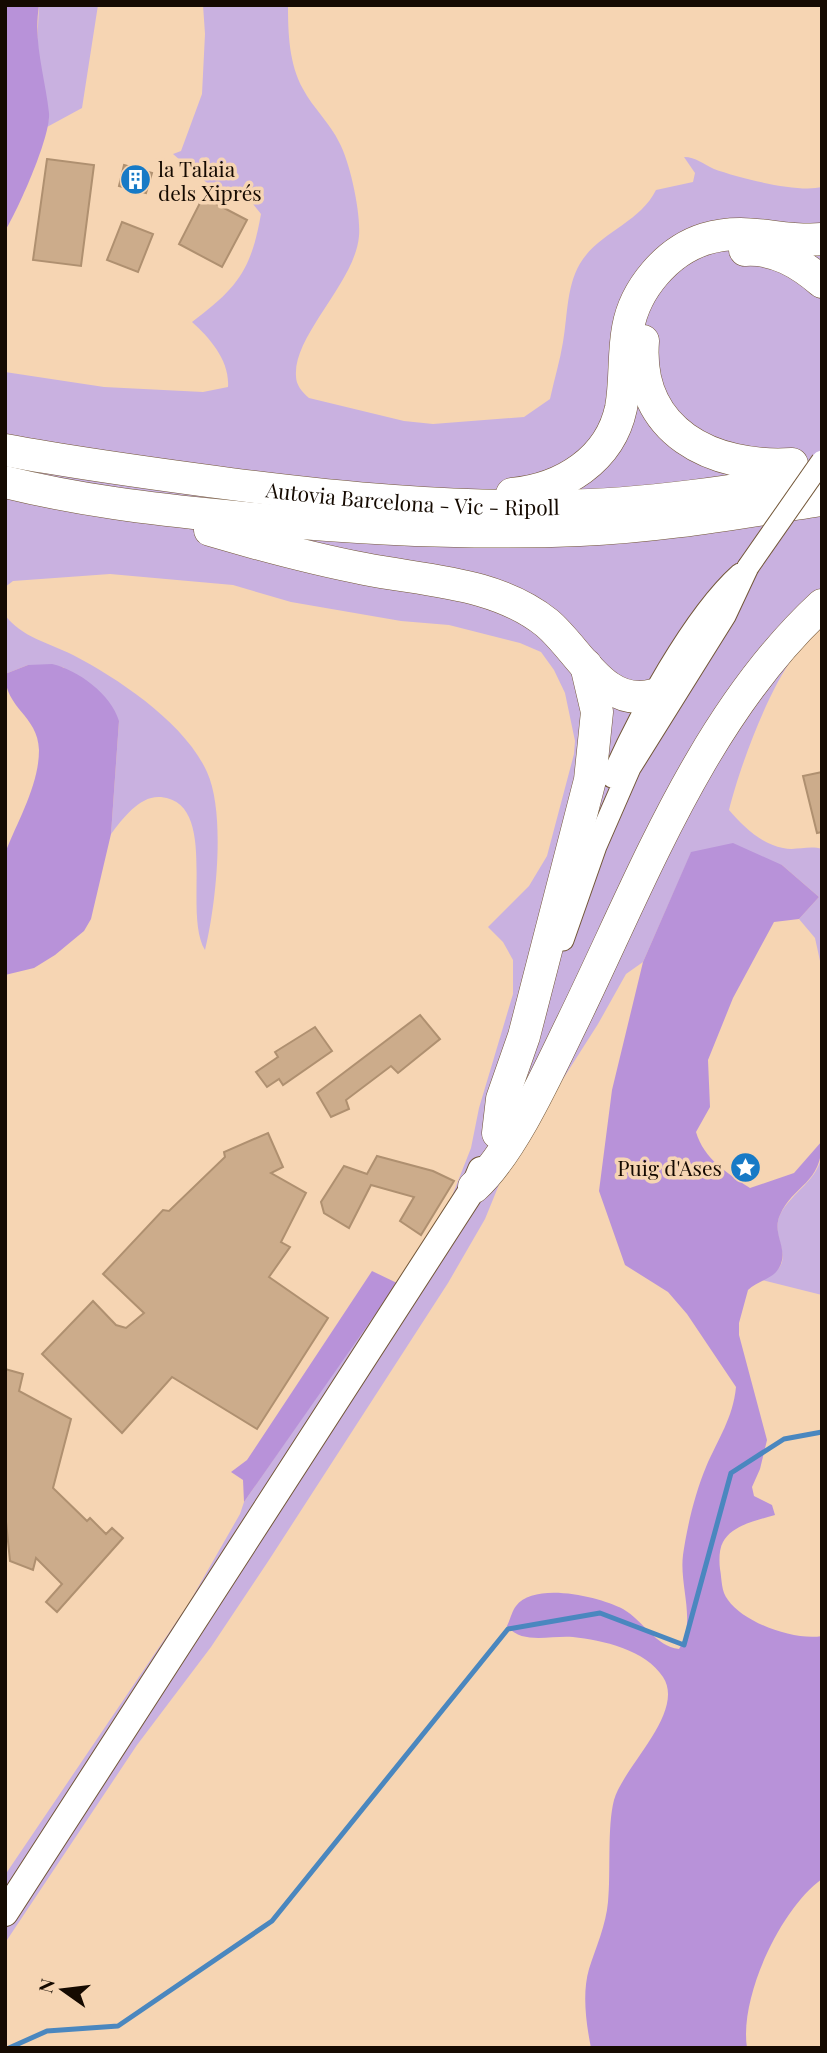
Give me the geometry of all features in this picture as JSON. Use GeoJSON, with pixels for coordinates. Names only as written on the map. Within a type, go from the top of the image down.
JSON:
{"type":"FeatureCollection","features":[{"type":"Feature","properties":{"kind":"highway"},"geometry":{"type":"LineString","coordinates":[[445,506],[545,488],[573,475],[595,458],[610,436],[621,409],[626,338],[634,308],[650,280],[671,257],[702,240],[732,233],[822,239]]}},
{"type":"Feature","properties":{"kind":"highway"},"geometry":{"type":"LineString","coordinates":[[822,282],[792,260],[774,253],[727,250],[703,258],[674,279],[654,304],[645,329],[642,354],[644,375],[652,398],[667,421],[687,440],[729,461],[748,464],[822,462]]}},
{"type":"Feature","properties":{"kind":"highway","name":"Autovia Barcelona - Vic - Ripoll"},"geometry":{"type":"LineString","coordinates":[[5,450],[88,466],[333,498],[445,506],[561,506],[670,499],[822,476]]}},
{"type":"Feature","properties":{"kind":"highway","name":"Autovia Barcelona - Vic - Ripoll"},"geometry":{"type":"LineString","coordinates":[[5,482],[142,509],[357,527],[581,530],[702,518],[822,500]]}},
{"type":"Feature","properties":{"kind":"highway"},"geometry":{"type":"LineString","coordinates":[[142,509],[279,549],[367,569],[467,587],[500,597],[547,623],[605,685],[619,695],[634,698],[654,695]]}},
{"type":"Feature","properties":{"kind":"highway"},"geometry":{"type":"LineString","coordinates":[[474,1187],[489,1173],[545,1077],[670,821],[716,737],[771,660],[822,606]]}},
{"type":"Feature","properties":{"kind":"highway"},"geometry":{"type":"LineString","coordinates":[[498,1133],[502,1099],[524,1036],[590,780],[597,712],[585,663]]}},
{"type":"Feature","properties":{"kind":"main road"},"geometry":{"type":"LineString","coordinates":[[5,1913],[474,1187],[498,1133]]}},
{"type":"Feature","properties":{"kind":"street"},"geometry":{"type":"LineString","coordinates":[[498,1133],[516,1097],[541,1024],[564,935],[596,846],[630,768],[725,616],[745,574],[822,462]]}},
{"type":"Feature","properties":{"kind":"street"},"geometry":{"type":"LineString","coordinates":[[564,935],[566,910],[592,821],[624,750],[654,695],[724,589],[745,574]]}},
{"type":"Feature","properties":{"kind":"shaded area"},"geometry":{"type":"Polygon","coordinates":[[[5,5],[39,5],[38,46],[49,113],[39,155],[5,231],[5,5]]]}},
{"type":"Feature","properties":{"kind":"shaded area"},"geometry":{"type":"Polygon","coordinates":[[[39,5],[98,5],[82,108],[47,127],[49,117],[37,48],[39,5]]]}},
{"type":"Feature","properties":{"kind":"shaded area"},"geometry":{"type":"Polygon","coordinates":[[[203,5],[288,5],[290,48],[298,79],[335,135],[351,174],[359,236],[347,272],[304,343],[298,360],[297,382],[309,398],[404,421],[433,424],[524,417],[550,399],[577,268],[591,249],[641,210],[656,190],[693,182],[695,173],[684,157],[696,159],[725,173],[768,184],[798,188],[822,187],[822,628],[798,651],[775,688],[740,772],[729,810],[753,834],[767,843],[788,849],[822,849],[822,970],[815,938],[799,919],[819,897],[782,865],[691,853],[643,962],[626,974],[598,1024],[505,1170],[485,1219],[448,1283],[211,1647],[137,1745],[5,1943],[5,1875],[189,1603],[240,1514],[244,1502],[447,1209],[471,1148],[479,1108],[513,994],[513,960],[503,942],[488,927],[529,886],[547,856],[574,754],[575,741],[565,693],[554,670],[541,652],[520,643],[449,625],[401,621],[291,602],[233,585],[110,574],[13,581],[5,587],[5,372],[104,387],[203,392],[228,387],[222,359],[212,343],[192,322],[220,299],[240,277],[252,250],[261,214],[253,204],[213,188],[173,154],[181,151],[202,94],[205,34],[203,5]]]}},
{"type":"Feature","properties":{"kind":"shaded area"},"geometry":{"type":"Polygon","coordinates":[[[5,615],[27,634],[73,655],[130,690],[167,720],[197,754],[213,790],[218,835],[213,909],[205,950],[199,933],[195,838],[190,818],[179,804],[153,797],[133,809],[111,834],[119,721],[63,667],[28,665],[5,674],[5,615]]]}},
{"type":"Feature","properties":{"kind":"shaded area"},"geometry":{"type":"Polygon","coordinates":[[[52,664],[72,672],[92,685],[109,702],[119,721],[111,834],[91,919],[84,931],[34,968],[5,975],[4,860],[32,789],[39,750],[33,728],[10,696],[5,674],[28,665],[52,664]]]}},
{"type":"Feature","properties":{"kind":"shaded area"},"geometry":{"type":"Polygon","coordinates":[[[733,843],[782,865],[819,897],[799,919],[774,922],[733,998],[708,1060],[710,1107],[696,1132],[711,1158],[750,1188],[794,1173],[822,1141],[821,1155],[812,1175],[780,1215],[778,1229],[783,1254],[779,1268],[773,1275],[748,1290],[739,1323],[739,1335],[767,1440],[760,1469],[752,1487],[754,1496],[772,1505],[775,1515],[733,1531],[723,1542],[719,1559],[726,1597],[746,1616],[785,1633],[822,1636],[822,1879],[792,1910],[766,1955],[750,2004],[746,2027],[747,2048],[591,2048],[585,1998],[589,1969],[607,1911],[614,1800],[660,1723],[668,1691],[663,1677],[655,1668],[635,1653],[623,1648],[573,1637],[529,1637],[513,1632],[507,1626],[516,1606],[525,1598],[538,1594],[568,1594],[599,1600],[623,1609],[656,1638],[671,1647],[679,1649],[684,1638],[687,1616],[682,1567],[687,1533],[698,1488],[728,1419],[736,1387],[687,1314],[668,1292],[625,1265],[599,1191],[612,1090],[643,962],[691,852],[733,843]]]}},
{"type":"Feature","properties":{"kind":"shaded area"},"geometry":{"type":"Polygon","coordinates":[[[822,1152],[822,1295],[762,1280],[774,1273],[783,1258],[777,1224],[780,1215],[811,1178],[822,1152]]]}},
{"type":"Feature","properties":{"kind":"shaded area"},"geometry":{"type":"Polygon","coordinates":[[[372,1271],[397,1283],[244,1502],[243,1480],[231,1472],[247,1460],[372,1271]]]}},
{"type":"Feature","properties":{"kind":"building"},"geometry":{"type":"Polygon","coordinates":[[[47,159],[94,165],[81,266],[33,260],[47,159]]]}},
{"type":"Feature","properties":{"kind":"building","name":"la Talaia dels Xiprés"},"geometry":{"type":"Polygon","coordinates":[[[124,165],[152,173],[146,193],[119,186],[124,165]]]}},
{"type":"Feature","properties":{"kind":"building"},"geometry":{"type":"Polygon","coordinates":[[[203,197],[247,220],[222,267],[179,244],[203,197]]]}},
{"type":"Feature","properties":{"kind":"building"},"geometry":{"type":"Polygon","coordinates":[[[122,222],[153,234],[138,272],[107,260],[122,222]]]}},
{"type":"Feature","properties":{"kind":"building"},"geometry":{"type":"Polygon","coordinates":[[[822,772],[822,832],[817,833],[803,776],[822,772]]]}},
{"type":"Feature","properties":{"kind":"building"},"geometry":{"type":"Polygon","coordinates":[[[420,1015],[440,1039],[398,1073],[391,1066],[346,1100],[349,1109],[331,1117],[317,1093],[420,1015]]]}},
{"type":"Feature","properties":{"kind":"building"},"geometry":{"type":"Polygon","coordinates":[[[315,1027],[332,1051],[283,1085],[279,1079],[267,1087],[256,1072],[278,1057],[275,1052],[315,1027]]]}},
{"type":"Feature","properties":{"kind":"building"},"geometry":{"type":"Polygon","coordinates":[[[268,1133],[283,1167],[271,1173],[306,1193],[281,1242],[290,1247],[269,1277],[328,1318],[257,1429],[172,1377],[122,1433],[42,1354],[93,1301],[116,1325],[126,1328],[144,1313],[103,1274],[163,1210],[169,1211],[225,1157],[224,1152],[268,1133]]]}},
{"type":"Feature","properties":{"kind":"building"},"geometry":{"type":"Polygon","coordinates":[[[377,1156],[433,1171],[454,1181],[421,1235],[400,1221],[414,1197],[371,1185],[349,1228],[324,1213],[321,1202],[344,1166],[367,1174],[377,1156]]]}},
{"type":"Feature","properties":{"kind":"building"},"geometry":{"type":"Polygon","coordinates":[[[5,1369],[23,1374],[19,1391],[71,1419],[53,1488],[87,1521],[90,1518],[106,1534],[112,1528],[123,1538],[57,1612],[46,1602],[62,1584],[36,1558],[33,1570],[10,1561],[5,1512],[5,1369]]]}},
{"type":"Feature","properties":{"kind":"waterway"},"geometry":{"type":"LineString","coordinates":[[9,2048],[47,2031],[118,2026],[272,1921],[508,1629],[600,1613],[684,1645],[731,1473],[784,1439],[822,1432]]}},
{"type":"Feature","properties":{"kind":"place","name":"la Talaia dels Xiprés"},"geometry":{"type":"Point","coordinates":[135,180]}},
{"type":"Feature","properties":{"kind":"place","name":"Puig d'Ases"},"geometry":{"type":"Point","coordinates":[745,1167]}}]}
